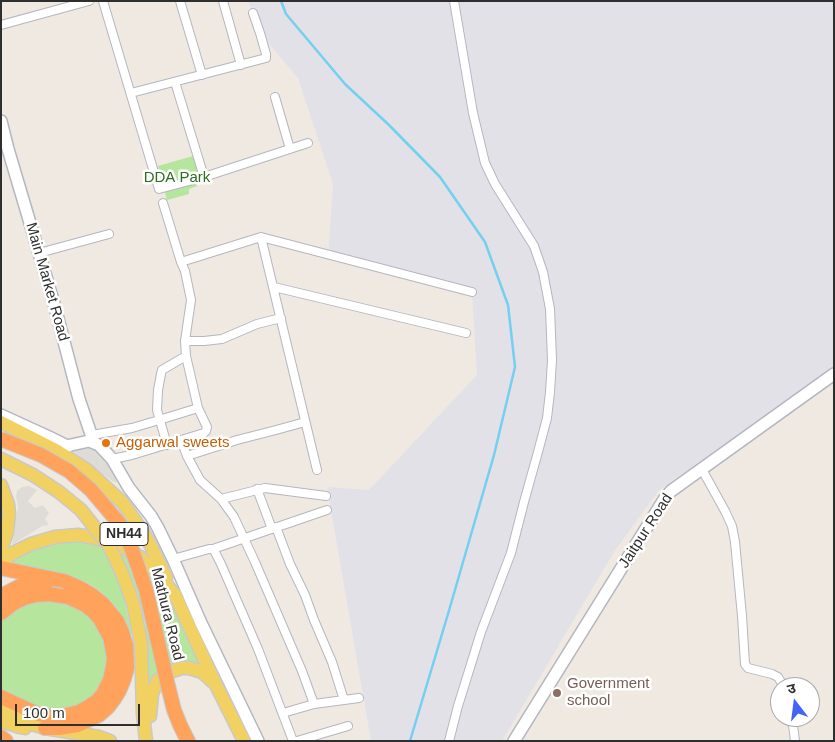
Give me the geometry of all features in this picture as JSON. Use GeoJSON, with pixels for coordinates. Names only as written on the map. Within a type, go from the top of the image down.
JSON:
{"type":"FeatureCollection","features":[{"type":"Feature","properties":{"kind":"highway","name":"Mathura Road"},"geometry":{"type":"LineString","coordinates":[[1,439],[41,455],[69,470],[91,490],[118,523],[131,547],[146,590],[174,710],[188,741]]}},
{"type":"Feature","properties":{"kind":"highway"},"geometry":{"type":"LineString","coordinates":[[1,568],[56,579],[92,595],[110,610],[117,621],[126,645],[127,658],[124,679],[114,699],[100,715],[78,725],[45,728]]}},
{"type":"Feature","properties":{"kind":"highway"},"geometry":{"type":"LineString","coordinates":[[1,596],[20,586],[32,583],[44,582],[73,585]]}},
{"type":"Feature","properties":{"kind":"highway"},"geometry":{"type":"LineString","coordinates":[[1,612],[24,598],[36,595],[58,594],[77,601],[93,612],[106,628],[113,649],[113,666],[110,680],[103,694],[88,708],[68,715],[48,716],[38,714],[1,697]]}},
{"type":"Feature","properties":{"kind":"highway"},"geometry":{"type":"LineString","coordinates":[[1,737],[6,741]]}},
{"type":"Feature","properties":{"kind":"main road","name":"Mathura Road"},"geometry":{"type":"LineString","coordinates":[[1,422],[62,448],[123,504],[148,540],[175,595]]}},
{"type":"Feature","properties":{"kind":"main road"},"geometry":{"type":"LineString","coordinates":[[1,459],[33,475],[70,500],[100,533],[112,552],[133,603],[141,643],[142,714],[147,741]]}},
{"type":"Feature","properties":{"kind":"main road"},"geometry":{"type":"LineString","coordinates":[[1,485],[8,504],[9,514],[7,532],[1,550]]}},
{"type":"Feature","properties":{"kind":"main road"},"geometry":{"type":"LineString","coordinates":[[1,562],[21,548],[43,540],[67,536],[91,537],[117,544],[140,557],[158,574],[175,595],[243,740]]}},
{"type":"Feature","properties":{"kind":"main road"},"geometry":{"type":"LineString","coordinates":[[147,741],[152,694],[158,680],[175,669],[189,668],[202,672],[216,685]]}},
{"type":"Feature","properties":{"kind":"main road"},"geometry":{"type":"LineString","coordinates":[[1,710],[45,728],[98,737],[110,741]]}},
{"type":"Feature","properties":{"kind":"main road"},"geometry":{"type":"LineString","coordinates":[[1,721],[20,727],[45,728]]}},
{"type":"Feature","properties":{"kind":"street"},"geometry":{"type":"LineString","coordinates":[[1,25],[89,1]]}},
{"type":"Feature","properties":{"kind":"street"},"geometry":{"type":"LineString","coordinates":[[103,1],[159,189],[204,177],[308,143]]}},
{"type":"Feature","properties":{"kind":"street"},"geometry":{"type":"LineString","coordinates":[[180,1],[202,75]]}},
{"type":"Feature","properties":{"kind":"street"},"geometry":{"type":"LineString","coordinates":[[223,1],[241,65]]}},
{"type":"Feature","properties":{"kind":"street"},"geometry":{"type":"LineString","coordinates":[[449,741],[483,624],[511,553],[547,418],[552,360],[550,309],[543,272],[534,246],[495,184],[485,163],[472,113],[454,1]]}},
{"type":"Feature","properties":{"kind":"street"},"geometry":{"type":"LineString","coordinates":[[131,93],[264,59],[266,56],[253,13]]}},
{"type":"Feature","properties":{"kind":"street"},"geometry":{"type":"LineString","coordinates":[[175,82],[204,177]]}},
{"type":"Feature","properties":{"kind":"street"},"geometry":{"type":"LineString","coordinates":[[275,97],[290,149]]}},
{"type":"Feature","properties":{"kind":"street","name":"Main Market Road"},"geometry":{"type":"LineString","coordinates":[[1,121],[56,310],[79,399],[93,439]]}},
{"type":"Feature","properties":{"kind":"street"},"geometry":{"type":"LineString","coordinates":[[112,459],[181,440],[206,431],[207,427],[198,408],[186,356],[185,341],[191,300],[186,271],[180,262],[163,203]]}},
{"type":"Feature","properties":{"kind":"street"},"geometry":{"type":"LineString","coordinates":[[39,253],[109,234]]}},
{"type":"Feature","properties":{"kind":"street"},"geometry":{"type":"LineString","coordinates":[[180,262],[261,238],[472,292]]}},
{"type":"Feature","properties":{"kind":"street"},"geometry":{"type":"LineString","coordinates":[[261,238],[317,470]]}},
{"type":"Feature","properties":{"kind":"street"},"geometry":{"type":"LineString","coordinates":[[274,287],[466,333]]}},
{"type":"Feature","properties":{"kind":"street"},"geometry":{"type":"LineString","coordinates":[[185,341],[222,339],[257,324],[281,318]]}},
{"type":"Feature","properties":{"kind":"street"},"geometry":{"type":"LineString","coordinates":[[166,445],[157,410],[161,372],[186,356]]}},
{"type":"Feature","properties":{"kind":"street","name":"Jaitpur Road"},"geometry":{"type":"LineString","coordinates":[[514,741],[671,491],[834,374]]}},
{"type":"Feature","properties":{"kind":"street","name":"Jaitpur Road"},"geometry":{"type":"LineString","coordinates":[[523,741],[666,506],[680,490],[834,382]]}},
{"type":"Feature","properties":{"kind":"street"},"geometry":{"type":"LineString","coordinates":[[1,415],[49,436],[62,448],[198,408]]}},
{"type":"Feature","properties":{"kind":"street"},"geometry":{"type":"LineString","coordinates":[[187,456],[237,440],[305,422]]}},
{"type":"Feature","properties":{"kind":"street"},"geometry":{"type":"LineString","coordinates":[[93,439],[112,459],[129,488],[158,528],[258,741]]}},
{"type":"Feature","properties":{"kind":"street"},"geometry":{"type":"LineString","coordinates":[[181,440],[200,480],[221,499],[234,517],[302,671],[314,704]]}},
{"type":"Feature","properties":{"kind":"street"},"geometry":{"type":"LineString","coordinates":[[704,473],[726,511],[732,526],[742,616],[745,664],[748,668],[778,677]]}},
{"type":"Feature","properties":{"kind":"street"},"geometry":{"type":"LineString","coordinates":[[221,499],[258,489],[272,488],[326,496]]}},
{"type":"Feature","properties":{"kind":"street"},"geometry":{"type":"LineString","coordinates":[[258,489],[332,662],[344,700]]}},
{"type":"Feature","properties":{"kind":"street"},"geometry":{"type":"LineString","coordinates":[[173,559],[213,549],[326,510]]}},
{"type":"Feature","properties":{"kind":"street"},"geometry":{"type":"LineString","coordinates":[[213,549],[247,622],[293,741]]}},
{"type":"Feature","properties":{"kind":"street"},"geometry":{"type":"LineString","coordinates":[[283,713],[314,704],[359,698]]}},
{"type":"Feature","properties":{"kind":"street"},"geometry":{"type":"LineString","coordinates":[[296,741],[348,726]]}},
{"type":"Feature","properties":{"kind":"street"},"geometry":{"type":"LineString","coordinates":[[793,727],[795,741]]}},
{"type":"Feature","properties":{"kind":"shaded area"},"geometry":{"type":"Polygon","coordinates":[[[248,1],[834,1],[834,370],[659,490],[614,552],[502,741],[371,741],[327,487],[369,490],[477,375],[472,293],[328,259],[333,184],[298,78],[266,40],[248,1]]]}},
{"type":"Feature","properties":{"kind":"shaded area"},"geometry":{"type":"Polygon","coordinates":[[[84,446],[93,447],[100,451],[114,473],[117,481],[115,483],[70,450],[84,446]]]}},
{"type":"Feature","properties":{"kind":"shaded area"},"geometry":{"type":"Polygon","coordinates":[[[29,486],[37,490],[28,501],[35,508],[43,505],[49,513],[45,519],[49,525],[42,526],[12,545],[18,507],[17,491],[22,487],[29,486]]]}},
{"type":"Feature","properties":{"kind":"green space","name":"DDA Park"},"geometry":{"type":"Polygon","coordinates":[[[200,154],[207,181],[197,183],[197,186],[189,189],[189,194],[167,200],[158,166],[200,154]]]}},
{"type":"Feature","properties":{"kind":"green space"},"geometry":{"type":"Polygon","coordinates":[[[93,542],[127,555],[160,583],[169,598],[201,667],[161,670],[154,674],[149,681],[145,624],[139,600],[125,603],[132,634],[129,635],[123,617],[110,600],[86,582],[66,575],[8,564],[22,554],[49,543],[93,542]]]}},
{"type":"Feature","properties":{"kind":"green space"},"geometry":{"type":"Polygon","coordinates":[[[34,600],[66,602],[80,609],[91,618],[106,644],[108,655],[104,681],[87,701],[77,706],[54,711],[41,709],[1,691],[1,621],[22,605],[34,600]]]}},
{"type":"Feature","properties":{"kind":"waterway"},"geometry":{"type":"LineString","coordinates":[[281,1],[286,14],[345,84],[440,177],[485,242],[508,305],[515,367],[494,455],[410,741]]}},
{"type":"Feature","properties":{"kind":"place","name":"Aggarwal sweets"},"geometry":{"type":"Point","coordinates":[106,443]}},
{"type":"Feature","properties":{"kind":"place","name":"Government school"},"geometry":{"type":"Point","coordinates":[557,693]}}]}
